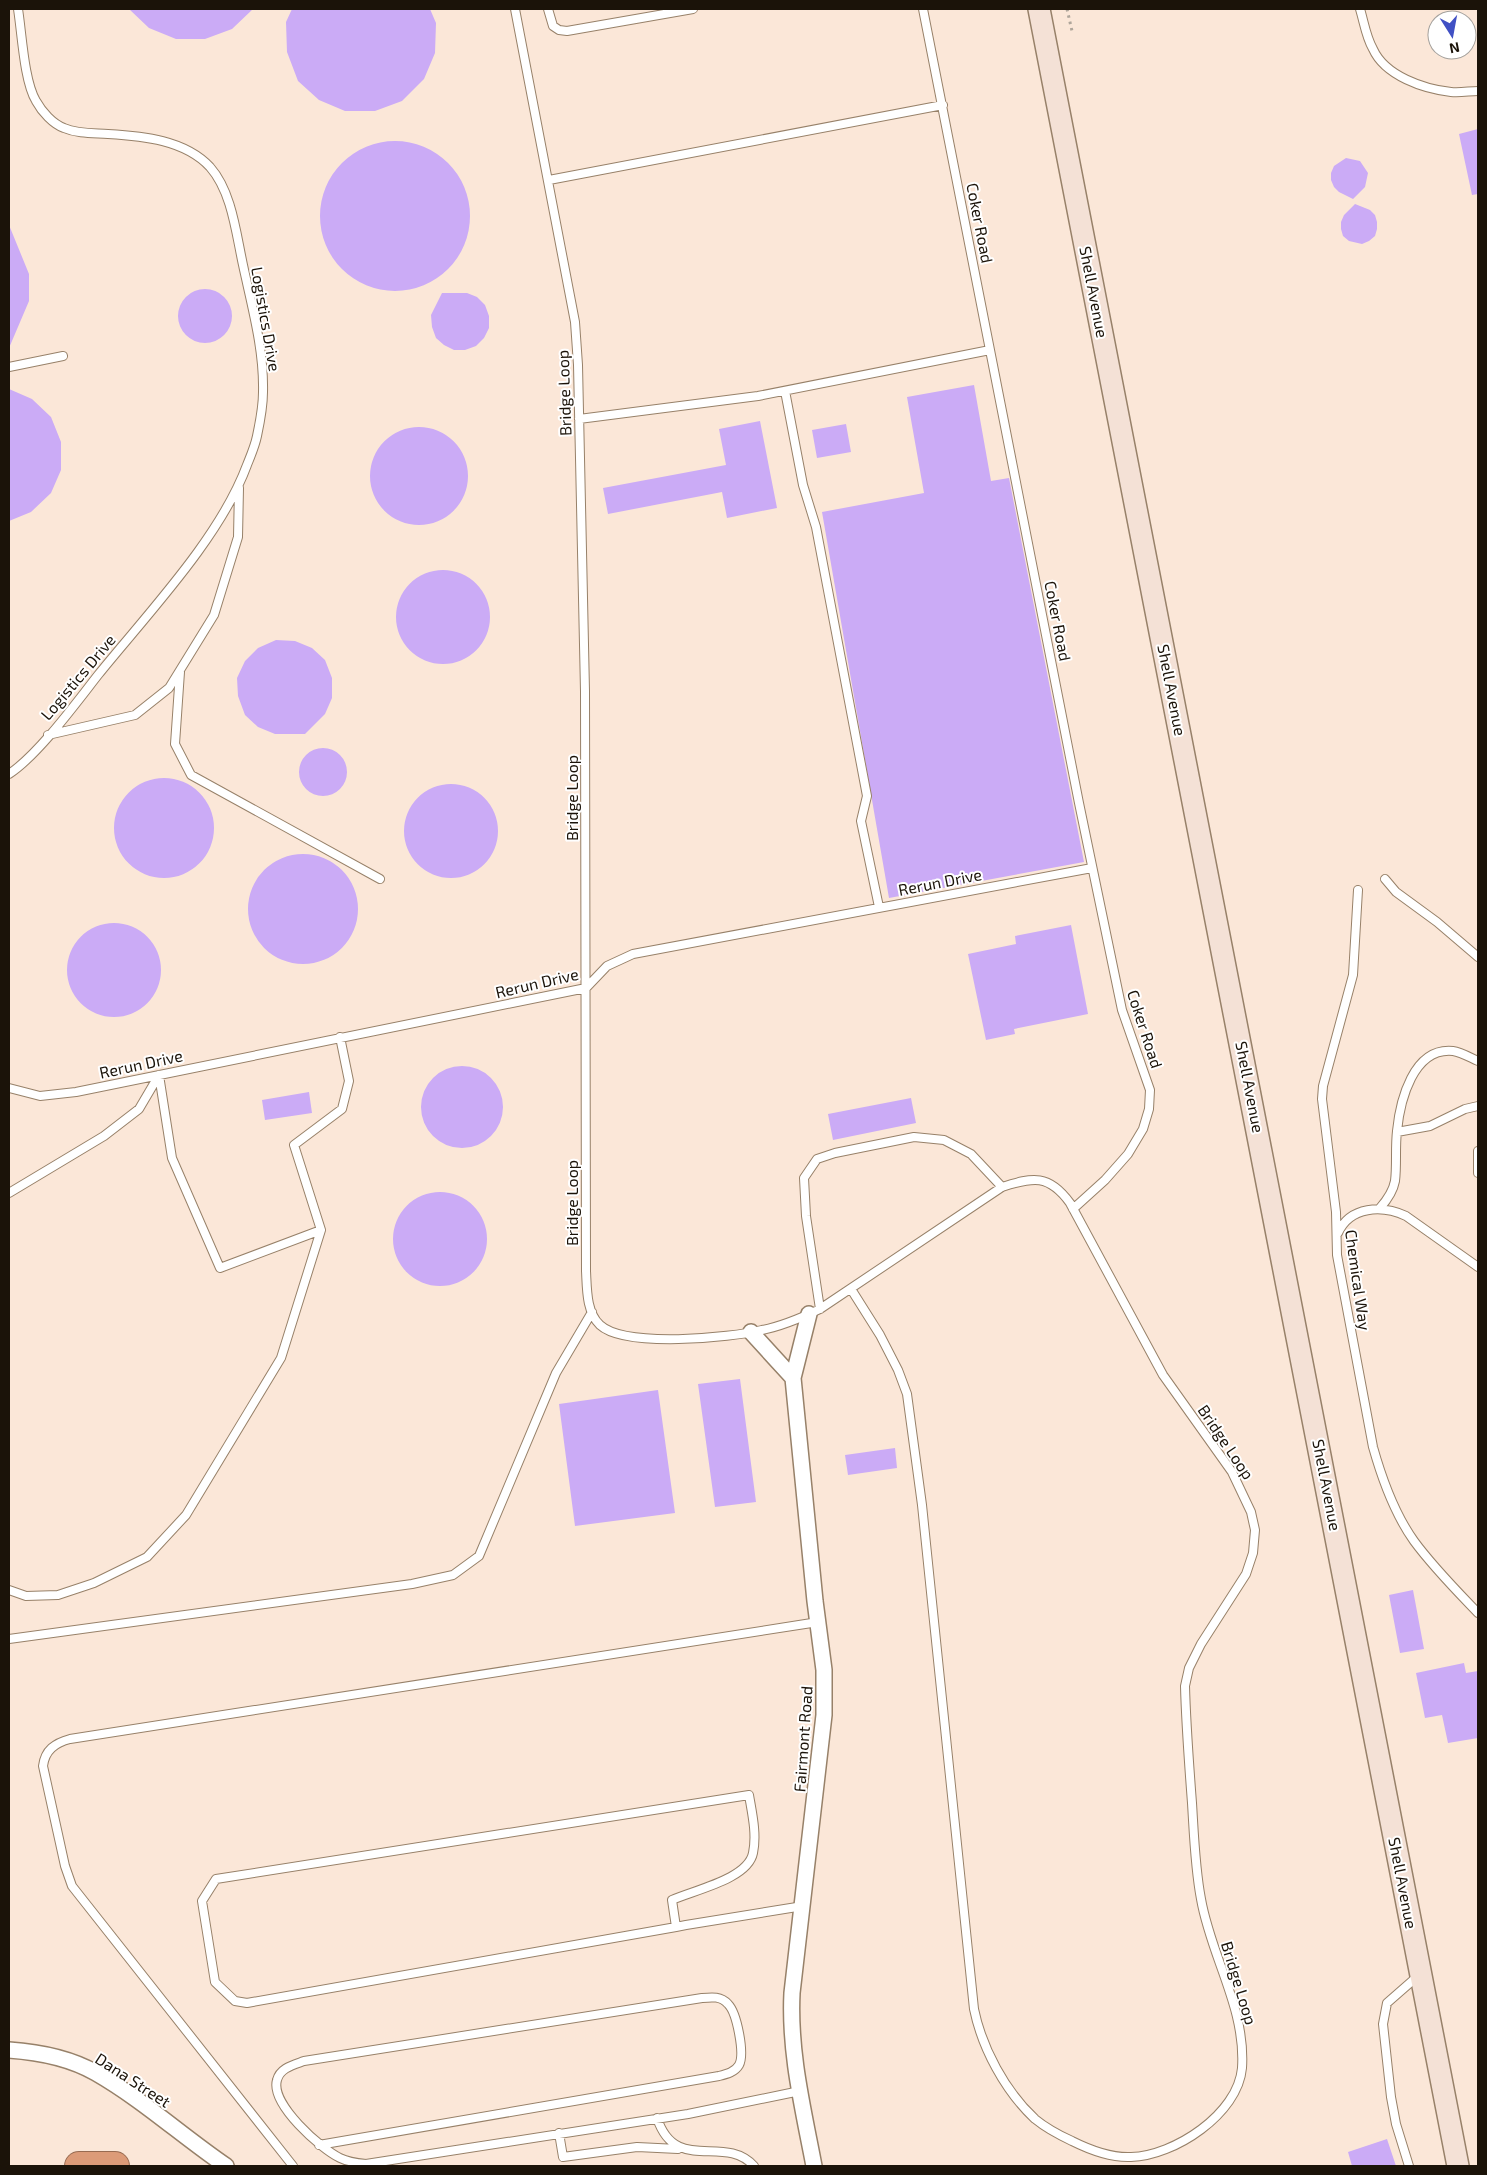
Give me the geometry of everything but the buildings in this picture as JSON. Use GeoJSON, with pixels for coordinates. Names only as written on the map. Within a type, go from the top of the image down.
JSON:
{"type":"FeatureCollection","features":[{"type":"Feature","properties":{"kind":"highway"},"geometry":{"type":"LineString","coordinates":[[79,2166],[116,2166]]}},
{"type":"Feature","properties":{"kind":"street","name":"Shell Avenue"},"geometry":{"type":"LineString","coordinates":[[1039,9],[1458,2166]]}},
{"type":"Feature","properties":{"kind":"street","name":"Fairmont Road"},"geometry":{"type":"LineString","coordinates":[[814,2166],[793,2056],[790,2024],[824,1715],[824,1670],[793,1378],[815,1311]]}},
{"type":"Feature","properties":{"kind":"street"},"geometry":{"type":"LineString","coordinates":[[751,1332],[793,1378]]}},
{"type":"Feature","properties":{"kind":"street","name":"Dana Street"},"geometry":{"type":"LineString","coordinates":[[9,2050],[61,2058],[95,2072],[145,2106],[226,2166]]}},
{"type":"Feature","properties":{"kind":"lane","name":"Logistics Drive"},"geometry":{"type":"LineString","coordinates":[[9,774],[48,735],[184,569],[215,526],[240,486],[256,440],[263,394],[261,355],[235,230],[228,202],[220,183],[210,168],[193,153],[174,144],[142,138],[83,133],[62,128],[48,117],[35,101],[29,83],[18,9]]}},
{"type":"Feature","properties":{"kind":"lane","name":"Bridge Loop"},"geometry":{"type":"LineString","coordinates":[[514,9],[549,180],[575,322],[585,691],[586,1271],[587,1294],[592,1312],[600,1325],[615,1334],[632,1338],[728,1336],[789,1323],[815,1311],[851,1289],[1002,1187],[1026,1180],[1043,1180],[1054,1184],[1064,1195],[1163,1375],[1232,1472],[1251,1512],[1255,1530],[1253,1553],[1246,1574],[1200,1644],[1189,1668],[1185,1686],[1196,1862],[1201,1899],[1206,1923],[1237,2014],[1242,2044],[1242,2071],[1234,2093],[1216,2117],[1193,2136],[1170,2148],[1151,2154],[1131,2157],[1109,2154],[1084,2147],[1056,2133],[1037,2120],[1019,2103],[986,2050],[978,2031],[974,2009],[922,1505],[907,1394],[898,1370],[880,1335],[851,1289]]}},
{"type":"Feature","properties":{"kind":"lane"},"geometry":{"type":"LineString","coordinates":[[548,9],[553,26],[559,30],[567,31],[693,9]]}},
{"type":"Feature","properties":{"kind":"lane","name":"Coker Road"},"geometry":{"type":"LineString","coordinates":[[923,9],[1092,868],[1122,1010],[1150,1090],[1149,1109],[1143,1129],[1128,1154],[1105,1180],[1073,1209]]}},
{"type":"Feature","properties":{"kind":"lane"},"geometry":{"type":"LineString","coordinates":[[1360,9],[1373,51],[1384,65],[1401,77],[1422,85],[1452,92],[1478,90]]}},
{"type":"Feature","properties":{"kind":"lane"},"geometry":{"type":"LineString","coordinates":[[549,180],[942,105]]}},
{"type":"Feature","properties":{"kind":"lane"},"geometry":{"type":"LineString","coordinates":[[579,419],[784,391],[990,350]]}},
{"type":"Feature","properties":{"kind":"lane"},"geometry":{"type":"LineString","coordinates":[[9,367],[63,356]]}},
{"type":"Feature","properties":{"kind":"lane"},"geometry":{"type":"LineString","coordinates":[[784,391],[803,484],[816,527],[867,796],[861,821],[879,907]]}},
{"type":"Feature","properties":{"kind":"lane"},"geometry":{"type":"LineString","coordinates":[[48,735],[135,715],[169,688],[214,616],[238,537],[240,486]]}},
{"type":"Feature","properties":{"kind":"lane"},"geometry":{"type":"LineString","coordinates":[[180,670],[175,744],[191,775],[380,879]]}},
{"type":"Feature","properties":{"kind":"lane","name":"Rerun Drive"},"geometry":{"type":"LineString","coordinates":[[9,1088],[40,1096],[57,1095],[340,1038],[586,988],[607,966],[633,954],[1092,868]]}},
{"type":"Feature","properties":{"kind":"lane"},"geometry":{"type":"LineString","coordinates":[[1385,879],[1396,892],[1437,922],[1478,957]]}},
{"type":"Feature","properties":{"kind":"lane","name":"Chemical Way"},"geometry":{"type":"LineString","coordinates":[[1358,890],[1353,975],[1323,1086],[1322,1099],[1336,1212],[1339,1263],[1373,1447],[1381,1476],[1413,1540],[1430,1562],[1478,1613]]}},
{"type":"Feature","properties":{"kind":"lane"},"geometry":{"type":"LineString","coordinates":[[9,1590],[26,1596],[58,1595],[94,1583],[147,1557],[186,1515],[281,1358],[321,1230],[294,1145],[342,1109],[349,1080],[340,1038]]}},
{"type":"Feature","properties":{"kind":"lane"},"geometry":{"type":"LineString","coordinates":[[1380,1208],[1389,1198],[1394,1183],[1397,1132],[1404,1096],[1411,1078],[1430,1056],[1441,1052],[1454,1051],[1478,1061]]}},
{"type":"Feature","properties":{"kind":"lane"},"geometry":{"type":"LineString","coordinates":[[159,1074],[172,1158],[220,1268],[321,1230]]}},
{"type":"Feature","properties":{"kind":"lane"},"geometry":{"type":"LineString","coordinates":[[9,1193],[104,1136],[139,1109],[159,1074]]}},
{"type":"Feature","properties":{"kind":"lane"},"geometry":{"type":"LineString","coordinates":[[1397,1132],[1430,1126],[1465,1109],[1478,1106]]}},
{"type":"Feature","properties":{"kind":"lane"},"geometry":{"type":"LineString","coordinates":[[815,1311],[804,1178],[817,1159],[835,1153],[914,1137],[944,1140],[971,1154],[1002,1187]]}},
{"type":"Feature","properties":{"kind":"lane"},"geometry":{"type":"LineString","coordinates":[[1478,1151],[1478,1173]]}},
{"type":"Feature","properties":{"kind":"lane"},"geometry":{"type":"LineString","coordinates":[[1336,1237],[1342,1225],[1352,1216],[1380,1208],[1406,1216],[1478,1267]]}},
{"type":"Feature","properties":{"kind":"lane"},"geometry":{"type":"LineString","coordinates":[[9,1639],[412,1584],[453,1575],[478,1556],[556,1373],[592,1312]]}},
{"type":"Feature","properties":{"kind":"lane"},"geometry":{"type":"LineString","coordinates":[[293,2166],[72,1886],[65,1866],[43,1766],[44,1756],[51,1748],[70,1739],[818,1622]]}},
{"type":"Feature","properties":{"kind":"lane"},"geometry":{"type":"LineString","coordinates":[[676,1927],[672,1900],[742,1871],[753,1855],[754,1835],[749,1795],[216,1879],[202,1901],[215,1982],[235,2000],[246,2003],[802,1906]]}},
{"type":"Feature","properties":{"kind":"lane"},"geometry":{"type":"LineString","coordinates":[[1410,2166],[1396,2124],[1383,2024],[1387,2003],[1421,1974]]}},
{"type":"Feature","properties":{"kind":"lane"},"geometry":{"type":"LineString","coordinates":[[319,2145],[731,2073],[739,2065],[742,2055],[733,2011],[727,2003],[718,1997],[702,1998],[304,2061],[282,2072],[276,2081],[278,2093],[284,2105],[302,2128],[319,2145],[355,2165],[657,2118],[800,2091]]}},
{"type":"Feature","properties":{"kind":"lane"},"geometry":{"type":"LineString","coordinates":[[657,2118],[661,2132],[668,2142],[678,2149]]}},
{"type":"Feature","properties":{"kind":"lane"},"geometry":{"type":"LineString","coordinates":[[559,2133],[563,2157],[637,2147],[678,2149],[690,2153],[731,2154],[745,2158],[754,2166]]}},
{"type":"Feature","properties":{"kind":"path"},"geometry":{"type":"LineString","coordinates":[[1068,9],[1072,31]]}},
{"type":"Feature","properties":{"kind":"shaded area"},"geometry":{"type":"Polygon","coordinates":[[[9,9],[1478,9],[1478,2166],[9,2166],[9,9]]]}}]}
